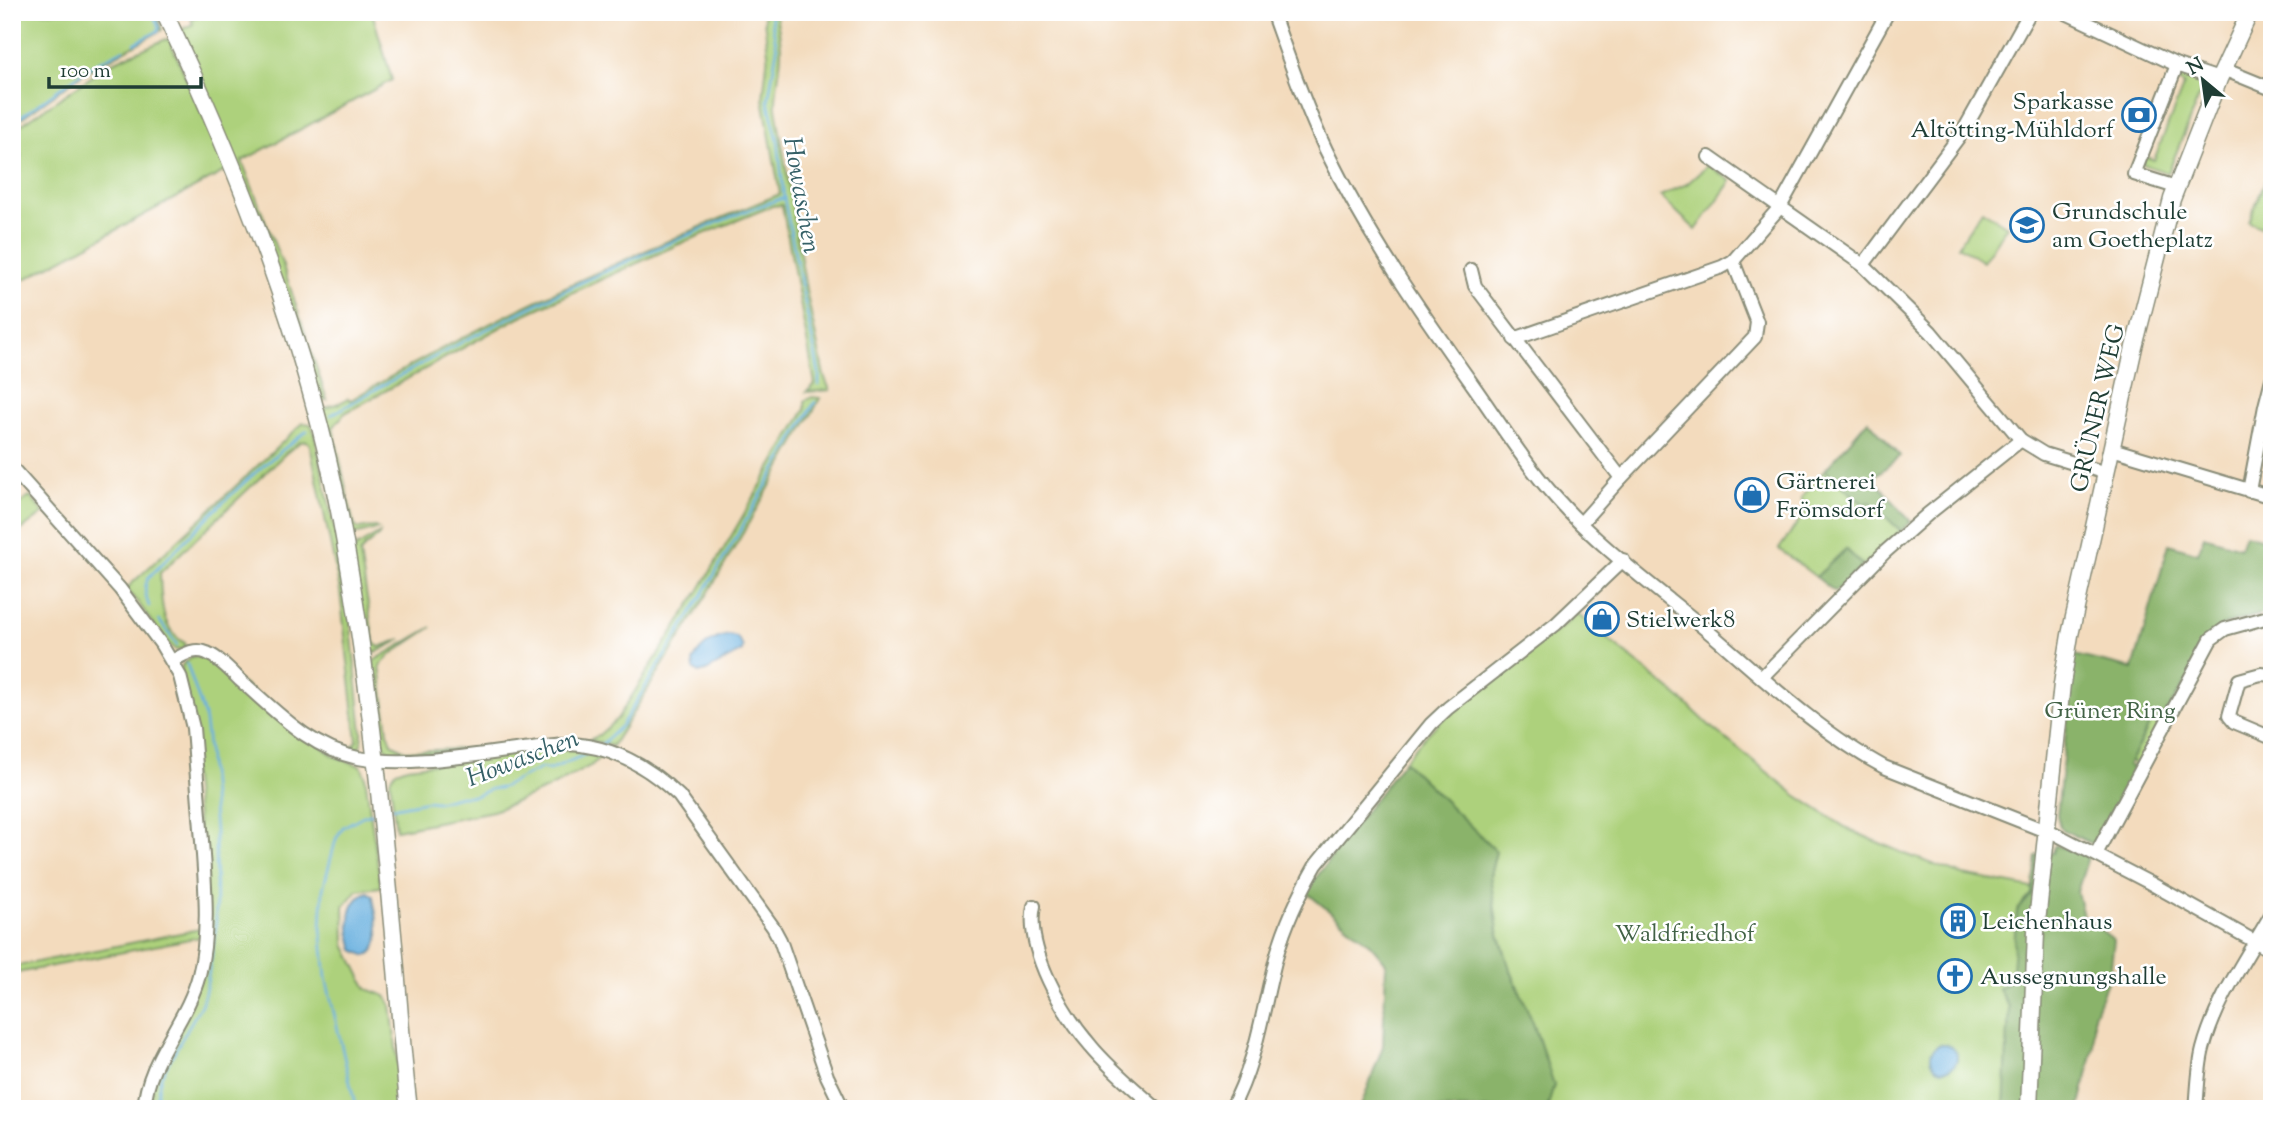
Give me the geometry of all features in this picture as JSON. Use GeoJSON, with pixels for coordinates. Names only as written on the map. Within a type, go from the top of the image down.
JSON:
{"type":"FeatureCollection","features":[{"type":"Feature","properties":{"kind":"street"},"geometry":{"type":"LineString","coordinates":[[164,12],[250,211],[273,273],[313,406],[341,521],[375,760],[409,1109]]}},
{"type":"Feature","properties":{"kind":"street"},"geometry":{"type":"LineString","coordinates":[[1272,12],[1326,150],[1399,279],[1541,480],[1581,523],[1762,677],[1869,760],[2048,830],[2272,951]]}},
{"type":"Feature","properties":{"kind":"street"},"geometry":{"type":"LineString","coordinates":[[1514,339],[1723,267],[1733,261],[1780,207],[1888,12]]}},
{"type":"Feature","properties":{"kind":"street"},"geometry":{"type":"LineString","coordinates":[[1863,265],[1964,130],[2030,12]]}},
{"type":"Feature","properties":{"kind":"street"},"geometry":{"type":"LineString","coordinates":[[2064,12],[2177,65],[2272,89]]}},
{"type":"Feature","properties":{"kind":"street","name":"GRÜNER WEG"},"geometry":{"type":"LineString","coordinates":[[2028,1109],[2036,932],[2062,684],[2070,635],[2149,286],[2176,187],[2221,74],[2250,12]]}},
{"type":"Feature","properties":{"kind":"street"},"geometry":{"type":"LineString","coordinates":[[2176,187],[2134,174],[2177,65]]}},
{"type":"Feature","properties":{"kind":"street"},"geometry":{"type":"LineString","coordinates":[[1709,157],[1863,265],[1931,332],[2021,440],[2044,454],[2106,473]]}},
{"type":"Feature","properties":{"kind":"street"},"geometry":{"type":"LineString","coordinates":[[1581,523],[1755,337],[1758,322],[1733,261]]}},
{"type":"Feature","properties":{"kind":"street"},"geometry":{"type":"LineString","coordinates":[[1471,270],[1475,286],[1621,478]]}},
{"type":"Feature","properties":{"kind":"street"},"geometry":{"type":"LineString","coordinates":[[2249,491],[2264,406],[2272,379]]}},
{"type":"Feature","properties":{"kind":"street"},"geometry":{"type":"LineString","coordinates":[[1762,677],[1885,552],[1938,505],[2021,440]]}},
{"type":"Feature","properties":{"kind":"street"},"geometry":{"type":"LineString","coordinates":[[2112,449],[2272,497]]}},
{"type":"Feature","properties":{"kind":"street"},"geometry":{"type":"LineString","coordinates":[[12,468],[120,589],[172,661],[184,691],[193,728],[206,894],[204,943],[199,976],[182,1016],[153,1070],[144,1109]]}},
{"type":"Feature","properties":{"kind":"street"},"geometry":{"type":"LineString","coordinates":[[1231,1109],[1253,1053],[1283,934],[1299,895],[1317,865],[1431,724],[1556,624],[1623,561]]}},
{"type":"Feature","properties":{"kind":"street"},"geometry":{"type":"LineString","coordinates":[[2096,854],[2211,639],[2225,629],[2272,616]]}},
{"type":"Feature","properties":{"kind":"street"},"geometry":{"type":"LineString","coordinates":[[172,661],[190,652],[206,653],[306,737],[336,751],[375,760],[397,762],[556,746],[586,746],[629,760],[648,770],[679,796],[773,927],[780,940],[827,1076],[843,1109]]}},
{"type":"Feature","properties":{"kind":"street"},"geometry":{"type":"LineString","coordinates":[[2272,676],[2261,674],[2239,680],[2229,716],[2234,722],[2272,738]]}},
{"type":"Feature","properties":{"kind":"street"},"geometry":{"type":"LineString","coordinates":[[1034,906],[1031,919],[1040,957],[1065,1008],[1091,1047],[1157,1109]]}},
{"type":"Feature","properties":{"kind":"street"},"geometry":{"type":"LineString","coordinates":[[2196,1109],[2203,1051],[2211,1024],[2223,997],[2272,913]]}},
{"type":"Feature","properties":{"kind":"green space"},"geometry":{"type":"Polygon","coordinates":[[[12,12],[156,12],[162,30],[84,73],[12,125],[12,12]]]}},
{"type":"Feature","properties":{"kind":"green space"},"geometry":{"type":"Polygon","coordinates":[[[205,12],[372,12],[392,80],[242,161],[283,266],[327,400],[318,399],[181,33],[184,28],[193,24],[191,19],[205,12]]]}},
{"type":"Feature","properties":{"kind":"green space"},"geometry":{"type":"Polygon","coordinates":[[[763,12],[775,12],[779,32],[781,58],[776,108],[806,290],[824,376],[830,390],[807,392],[815,384],[782,205],[772,206],[677,245],[519,317],[345,413],[333,428],[352,517],[359,529],[378,529],[354,535],[348,533],[321,411],[348,398],[351,400],[455,342],[562,289],[780,194],[763,98],[768,53],[763,12]]]}},
{"type":"Feature","properties":{"kind":"green space"},"geometry":{"type":"Polygon","coordinates":[[[166,39],[170,41],[227,170],[18,283],[12,272],[12,162],[21,156],[12,141],[12,131],[113,62],[166,39]]]}},
{"type":"Feature","properties":{"kind":"green space"},"geometry":{"type":"Polygon","coordinates":[[[2182,73],[2205,82],[2168,173],[2142,164],[2145,156],[2154,160],[2184,84],[2175,80],[2182,73]]]}},
{"type":"Feature","properties":{"kind":"green space"},"geometry":{"type":"Polygon","coordinates":[[[1708,165],[1731,181],[1696,230],[1660,196],[1687,184],[1708,165]]]}},
{"type":"Feature","properties":{"kind":"green space"},"geometry":{"type":"Polygon","coordinates":[[[2266,179],[2272,182],[2272,232],[2249,222],[2266,179]]]}},
{"type":"Feature","properties":{"kind":"green space"},"geometry":{"type":"Polygon","coordinates":[[[1982,210],[2007,226],[1983,262],[1958,246],[1982,210]]]}},
{"type":"Feature","properties":{"kind":"green space"},"geometry":{"type":"Polygon","coordinates":[[[812,397],[820,398],[815,408],[707,595],[612,746],[589,740],[598,736],[617,719],[699,591],[805,410],[805,401],[812,397]]]}},
{"type":"Feature","properties":{"kind":"green space"},"geometry":{"type":"Polygon","coordinates":[[[1868,420],[1900,456],[1873,478],[1911,522],[1901,531],[1870,502],[1863,504],[1825,470],[1868,420]]]}},
{"type":"Feature","properties":{"kind":"green space"},"geometry":{"type":"Polygon","coordinates":[[[303,423],[311,424],[314,432],[349,609],[362,733],[361,745],[351,750],[340,749],[352,747],[357,741],[340,591],[307,441],[300,442],[285,454],[160,573],[166,621],[177,637],[185,643],[186,648],[176,650],[169,645],[126,589],[303,423]]]}},
{"type":"Feature","properties":{"kind":"green space"},"geometry":{"type":"Polygon","coordinates":[[[1825,470],[1863,504],[1870,501],[1901,531],[1863,566],[1846,549],[1816,577],[1779,549],[1805,512],[1801,498],[1825,470]]]}},
{"type":"Feature","properties":{"kind":"green space"},"geometry":{"type":"Polygon","coordinates":[[[30,497],[44,513],[12,537],[12,508],[30,497]]]}},
{"type":"Feature","properties":{"kind":"green space"},"geometry":{"type":"Polygon","coordinates":[[[380,533],[360,554],[374,643],[379,647],[402,639],[375,653],[368,648],[352,554],[355,548],[380,533]]]}},
{"type":"Feature","properties":{"kind":"green space","name":"Grüner Ring"},"geometry":{"type":"Polygon","coordinates":[[[2245,534],[2272,541],[2272,611],[2223,625],[2163,718],[2152,720],[2128,765],[2135,770],[2095,843],[2063,830],[2057,815],[2074,655],[2133,669],[2169,544],[2198,553],[2204,536],[2240,547],[2245,534]]]}},
{"type":"Feature","properties":{"kind":"green space"},"geometry":{"type":"Polygon","coordinates":[[[1846,549],[1863,566],[1835,592],[1816,577],[1846,549]]]}},
{"type":"Feature","properties":{"kind":"green space","name":"Waldfriedhof"},"geometry":{"type":"Polygon","coordinates":[[[1576,613],[1796,795],[1848,829],[1963,875],[2033,888],[2032,894],[2017,911],[2004,1109],[1547,1109],[1554,1085],[1498,931],[1490,876],[1496,851],[1404,761],[1460,703],[1567,623],[1576,613]]]}},
{"type":"Feature","properties":{"kind":"green space"},"geometry":{"type":"Polygon","coordinates":[[[432,627],[390,655],[380,666],[388,733],[392,743],[405,751],[490,748],[398,756],[386,748],[382,740],[373,663],[432,627]]]}},
{"type":"Feature","properties":{"kind":"green space"},"geometry":{"type":"Polygon","coordinates":[[[192,656],[205,658],[224,669],[334,756],[361,766],[365,776],[381,887],[357,890],[344,906],[345,945],[367,989],[386,996],[391,1005],[403,1109],[148,1109],[153,1085],[210,936],[181,672],[182,665],[192,656]]]}},
{"type":"Feature","properties":{"kind":"green space"},"geometry":{"type":"Polygon","coordinates":[[[2163,718],[2135,770],[2132,767],[2134,763],[2130,761],[2152,720],[2163,718]]]}},
{"type":"Feature","properties":{"kind":"green space"},"geometry":{"type":"Polygon","coordinates":[[[578,749],[602,756],[592,765],[547,789],[493,811],[396,830],[390,779],[396,771],[407,767],[546,750],[578,749]]]}},
{"type":"Feature","properties":{"kind":"green space"},"geometry":{"type":"Polygon","coordinates":[[[1404,761],[1496,851],[1490,876],[1498,931],[1554,1085],[1547,1109],[1360,1109],[1383,1046],[1386,963],[1371,945],[1306,892],[1404,761]]]}},
{"type":"Feature","properties":{"kind":"green space"},"geometry":{"type":"Polygon","coordinates":[[[2055,845],[2088,857],[2077,892],[2083,916],[2114,940],[2110,974],[2094,1015],[2094,1046],[2079,1109],[2004,1109],[2009,1008],[1998,988],[2011,981],[2017,911],[2032,894],[2036,856],[2053,853],[2055,845]]]}},
{"type":"Feature","properties":{"kind":"green space"},"geometry":{"type":"Polygon","coordinates":[[[200,929],[200,937],[12,974],[12,967],[200,929]]]}},
{"type":"Feature","properties":{"kind":"water"},"geometry":{"type":"Polygon","coordinates":[[[729,635],[737,637],[743,647],[742,651],[706,671],[699,673],[694,669],[693,661],[703,647],[717,638],[729,635]]]}},
{"type":"Feature","properties":{"kind":"water"},"geometry":{"type":"Polygon","coordinates":[[[368,892],[373,896],[378,938],[372,952],[366,956],[354,950],[350,916],[355,902],[368,892]]]}},
{"type":"Feature","properties":{"kind":"water"},"geometry":{"type":"Polygon","coordinates":[[[1944,1044],[1953,1048],[1957,1057],[1953,1066],[1944,1070],[1935,1066],[1931,1057],[1935,1048],[1944,1044]]]}},
{"type":"Feature","properties":{"kind":"waterway"},"geometry":{"type":"LineString","coordinates":[[135,43],[158,31],[159,27],[152,12]]}},
{"type":"Feature","properties":{"kind":"waterway","name":"Howaschen"},"geometry":{"type":"LineString","coordinates":[[770,12],[777,49],[768,101],[778,141],[784,198],[819,373],[819,385]]}},
{"type":"Feature","properties":{"kind":"waterway"},"geometry":{"type":"LineString","coordinates":[[12,123],[94,64],[124,49]]}},
{"type":"Feature","properties":{"kind":"waterway"},"geometry":{"type":"LineString","coordinates":[[331,415],[454,346],[579,283],[724,220],[784,198]]}},
{"type":"Feature","properties":{"kind":"waterway","name":"Howaschen"},"geometry":{"type":"LineString","coordinates":[[602,744],[621,726],[703,594],[815,402]]}},
{"type":"Feature","properties":{"kind":"waterway"},"geometry":{"type":"LineString","coordinates":[[149,606],[145,591],[149,577],[245,482],[307,431]]}},
{"type":"Feature","properties":{"kind":"waterway"},"geometry":{"type":"LineString","coordinates":[[159,620],[177,645]]}},
{"type":"Feature","properties":{"kind":"waterway"},"geometry":{"type":"LineString","coordinates":[[154,1109],[161,1076],[202,1003],[216,927],[215,832],[207,737],[204,715],[187,664]]}},
{"type":"Feature","properties":{"kind":"waterway","name":"Howaschen"},"geometry":{"type":"LineString","coordinates":[[386,809],[460,796],[475,796],[501,788],[542,768],[549,770],[591,752]]}},
{"type":"Feature","properties":{"kind":"waterway","name":"Howaschen"},"geometry":{"type":"LineString","coordinates":[[356,1109],[326,978],[321,928],[323,889],[336,839],[343,827],[376,812]]}},
{"type":"Feature","properties":{"kind":"place","name":"Sparkasse Altötting-Mühldorf"},"geometry":{"type":"Point","coordinates":[2139,115]}},
{"type":"Feature","properties":{"kind":"place","name":"Grundschule am Goetheplatz"},"geometry":{"type":"Point","coordinates":[2027,225]}},
{"type":"Feature","properties":{"kind":"place","name":"Gärtnerei Frömsdorf"},"geometry":{"type":"Point","coordinates":[1752,495]}},
{"type":"Feature","properties":{"kind":"place","name":"Stielwerk8"},"geometry":{"type":"Point","coordinates":[1602,619]}},
{"type":"Feature","properties":{"kind":"place","name":"Leichenhaus"},"geometry":{"type":"Point","coordinates":[1958,921]}},
{"type":"Feature","properties":{"kind":"place","name":"Aussegnungshalle"},"geometry":{"type":"Point","coordinates":[1955,976]}}]}
